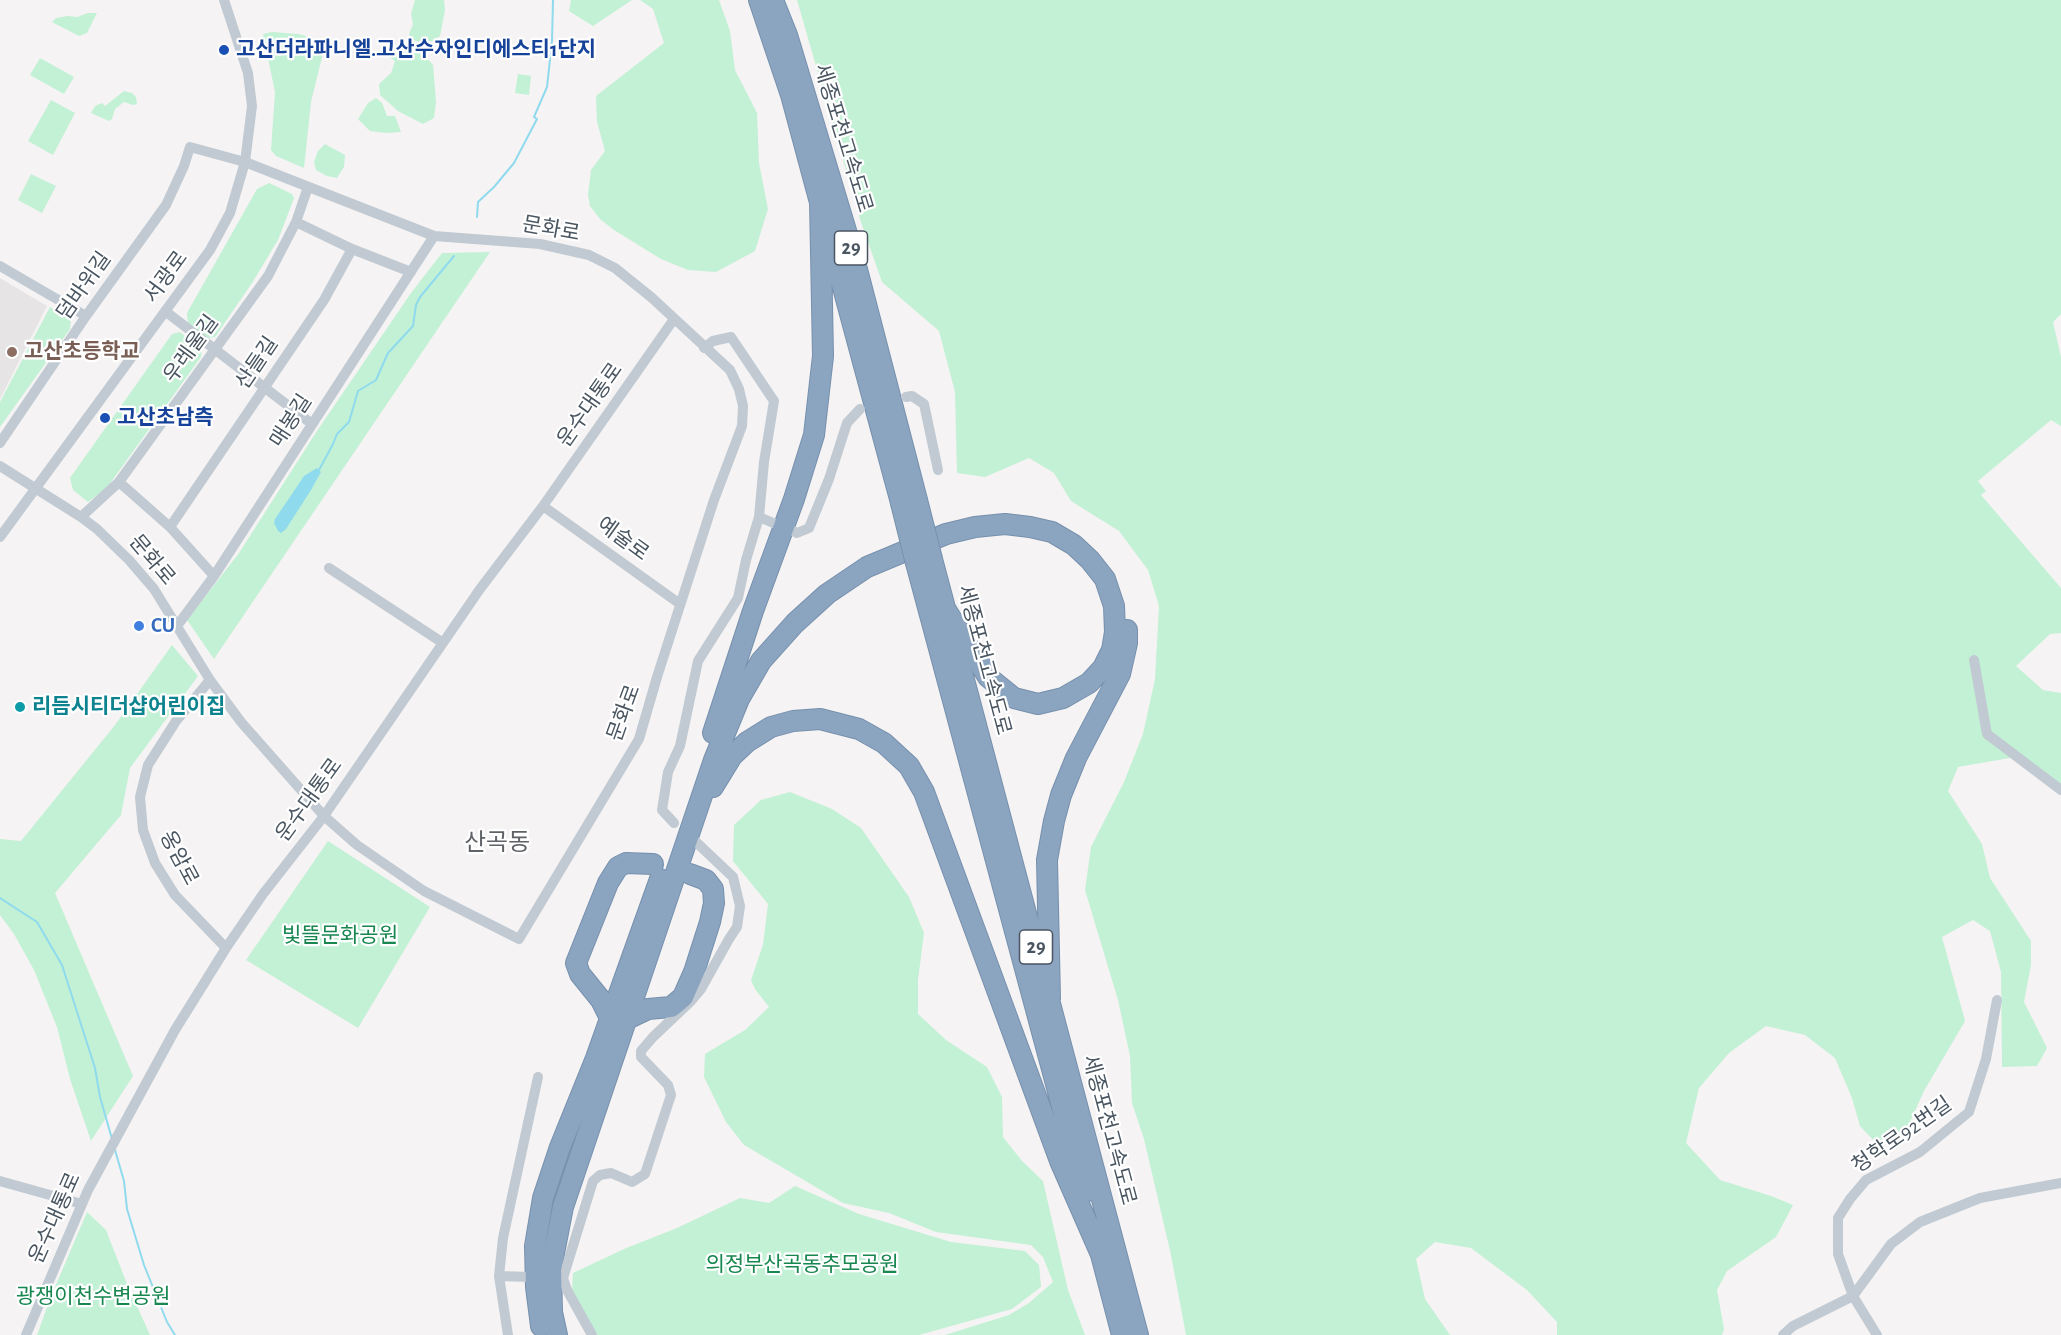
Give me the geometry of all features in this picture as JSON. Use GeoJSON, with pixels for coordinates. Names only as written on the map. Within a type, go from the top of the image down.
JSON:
{"type":"FeatureCollection","features":[{"type":"Feature","properties":{"kind":"highway","name":"세종포천고속도로"},"geometry":{"type":"LineString","coordinates":[[759,0],[791,95],[909,501]]}},
{"type":"Feature","properties":{"kind":"highway","name":"세종포천고속도로"},"geometry":{"type":"LineString","coordinates":[[773,0],[787,35],[853,254],[909,501],[1122,1335]]}},
{"type":"Feature","properties":{"kind":"highway"},"geometry":{"type":"LineString","coordinates":[[557,1335],[552,1312],[551,1269],[562,1207],[618,1019],[753,611],[794,499],[814,435],[823,356],[820,201]]}},
{"type":"Feature","properties":{"kind":"highway"},"geometry":{"type":"LineString","coordinates":[[709,745],[747,668],[773,634],[801,605],[827,583],[851,568],[890,547],[956,521],[1005,515],[1034,517],[1079,534],[1095,547],[1107,562],[1120,589],[1127,612],[1127,643],[1120,674],[1076,758],[1061,795],[1054,821],[1047,860],[1050,999]]}},
{"type":"Feature","properties":{"kind":"highway"},"geometry":{"type":"LineString","coordinates":[[659,1008],[646,999],[633,976],[714,760],[740,699],[761,661],[795,623],[827,594],[867,567],[946,534],[975,527],[1005,524],[1030,527],[1052,532],[1074,545],[1105,579],[1114,606],[1115,632],[1112,650],[1103,668],[1089,683],[1063,698],[1038,704],[1014,698],[988,677],[946,610]]}},
{"type":"Feature","properties":{"kind":"highway","name":"세종포천고속도로"},"geometry":{"type":"LineString","coordinates":[[924,561],[946,610],[1138,1335]]}},
{"type":"Feature","properties":{"kind":"highway"},"geometry":{"type":"LineString","coordinates":[[688,829],[732,756],[747,742],[771,727],[794,720],[820,719],[859,729],[884,743],[909,766],[924,792],[1060,1161],[1102,1259]]}},
{"type":"Feature","properties":{"kind":"highway"},"geometry":{"type":"LineString","coordinates":[[618,1019],[580,974],[576,963],[608,883],[618,867],[626,863],[653,864]]}},
{"type":"Feature","properties":{"kind":"highway"},"geometry":{"type":"LineString","coordinates":[[544,1335],[536,1287],[535,1246],[543,1198],[560,1147],[618,1019],[648,1009],[671,1007],[683,998],[694,972],[714,903],[712,889],[706,880],[690,874]]}},
{"type":"Feature","properties":{"kind":"highway"},"geometry":{"type":"LineString","coordinates":[[590,986],[633,976]]}},
{"type":"Feature","properties":{"kind":"street","name":"서광로"},"geometry":{"type":"LineString","coordinates":[[0,537],[210,250],[230,213],[245,162],[252,106],[248,73],[224,0]]}},
{"type":"Feature","properties":{"kind":"street","name":"문화로"},"geometry":{"type":"LineString","coordinates":[[0,466],[81,517],[129,560],[153,589],[210,680],[241,722],[324,816],[357,845],[424,891],[519,939],[639,739],[714,500],[742,426],[739,389],[730,370],[674,319],[615,268],[589,255],[540,244],[435,236],[245,162],[190,147]]}},
{"type":"Feature","properties":{"kind":"street","name":"덤바위길"},"geometry":{"type":"LineString","coordinates":[[0,443],[86,316],[166,205],[190,147]]}},
{"type":"Feature","properties":{"kind":"street","name":"우레울길"},"geometry":{"type":"LineString","coordinates":[[81,517],[119,482],[268,276],[296,222],[308,186]]}},
{"type":"Feature","properties":{"kind":"street"},"geometry":{"type":"LineString","coordinates":[[296,222],[352,249],[411,272]]}},
{"type":"Feature","properties":{"kind":"street","name":"매봉길"},"geometry":{"type":"LineString","coordinates":[[177,626],[214,576],[435,236]]}},
{"type":"Feature","properties":{"kind":"street","name":"산들길"},"geometry":{"type":"LineString","coordinates":[[170,527],[324,300],[352,249]]}},
{"type":"Feature","properties":{"kind":"street"},"geometry":{"type":"LineString","coordinates":[[0,266],[86,316]]}},
{"type":"Feature","properties":{"kind":"street"},"geometry":{"type":"LineString","coordinates":[[165,311],[312,424]]}},
{"type":"Feature","properties":{"kind":"street","name":"운수대통로"},"geometry":{"type":"LineString","coordinates":[[26,1335],[88,1190],[175,1030],[226,948],[263,894],[324,816],[480,589],[543,506],[674,319]]}},
{"type":"Feature","properties":{"kind":"street"},"geometry":{"type":"LineString","coordinates":[[592,1335],[560,1278],[593,1181],[600,1175],[611,1173],[632,1182],[645,1174],[671,1095],[669,1084],[649,1066],[642,1057],[641,1051],[701,989],[737,927],[740,906],[733,877],[704,852],[688,829],[662,810],[668,772],[680,747],[698,661],[738,598],[759,517],[774,401],[731,337],[713,340],[704,348]]}},
{"type":"Feature","properties":{"kind":"street"},"geometry":{"type":"LineString","coordinates":[[906,397],[912,396],[924,404],[938,470]]}},
{"type":"Feature","properties":{"kind":"street"},"geometry":{"type":"LineString","coordinates":[[759,517],[797,532],[810,528],[847,423],[860,409]]}},
{"type":"Feature","properties":{"kind":"street"},"geometry":{"type":"LineString","coordinates":[[119,482],[170,527],[214,576]]}},
{"type":"Feature","properties":{"kind":"street","name":"예술로"},"geometry":{"type":"LineString","coordinates":[[543,506],[680,604]]}},
{"type":"Feature","properties":{"kind":"street"},"geometry":{"type":"LineString","coordinates":[[329,568],[443,643]]}},
{"type":"Feature","properties":{"kind":"street"},"geometry":{"type":"LineString","coordinates":[[1974,660],[1987,734],[2061,790]]}},
{"type":"Feature","properties":{"kind":"street","name":"옹암로"},"geometry":{"type":"LineString","coordinates":[[210,680],[176,722],[148,765],[140,797],[143,830],[155,863],[175,895],[226,948]]}},
{"type":"Feature","properties":{"kind":"street","name":"청학로92번길"},"geometry":{"type":"LineString","coordinates":[[1877,1335],[1853,1296],[1838,1254],[1838,1218],[1866,1180],[1920,1152],[1969,1112],[1986,1059],[1997,1000]]}},
{"type":"Feature","properties":{"kind":"street"},"geometry":{"type":"LineString","coordinates":[[508,1335],[499,1276],[503,1238],[538,1077]]}},
{"type":"Feature","properties":{"kind":"street"},"geometry":{"type":"LineString","coordinates":[[0,1181],[82,1204]]}},
{"type":"Feature","properties":{"kind":"street"},"geometry":{"type":"LineString","coordinates":[[1783,1335],[1793,1326],[1853,1296],[1891,1244],[1920,1222],[1980,1198],[2061,1183]]}},
{"type":"Feature","properties":{"kind":"street"},"geometry":{"type":"LineString","coordinates":[[499,1276],[530,1277]]}},
{"type":"Feature","properties":{"kind":"shaded area","name":"고산초등학교"},"geometry":{"type":"Polygon","coordinates":[[[0,278],[47,306],[0,399],[0,278]]]}},
{"type":"Feature","properties":{"kind":"green space"},"geometry":{"type":"Polygon","coordinates":[[[415,0],[444,0],[445,10],[440,36],[433,41],[412,40],[409,34],[413,24],[411,14],[415,0]]]}},
{"type":"Feature","properties":{"kind":"green space"},"geometry":{"type":"Polygon","coordinates":[[[571,0],[632,0],[593,26],[569,11],[571,0]]]}},
{"type":"Feature","properties":{"kind":"green space"},"geometry":{"type":"Polygon","coordinates":[[[640,0],[719,0],[730,31],[735,70],[757,113],[759,163],[768,209],[755,251],[716,272],[688,270],[661,259],[614,230],[600,219],[590,206],[588,195],[591,170],[605,151],[597,122],[596,96],[664,43],[653,9],[640,0]]]}},
{"type":"Feature","properties":{"kind":"green space"},"geometry":{"type":"Polygon","coordinates":[[[797,0],[2061,0],[2061,314],[2053,322],[2061,357],[2061,426],[2051,420],[1978,481],[1986,491],[1981,495],[2061,588],[2061,633],[2050,634],[2016,666],[2043,690],[2061,693],[2061,785],[2021,756],[1958,767],[1948,791],[1982,844],[1990,878],[2031,941],[2031,965],[2024,1002],[2047,1048],[2037,1066],[2002,1067],[2001,972],[1990,931],[1973,920],[1942,937],[1965,1021],[1924,1091],[1905,1133],[1878,1145],[1860,1126],[1852,1098],[1835,1058],[1805,1035],[1766,1026],[1729,1053],[1699,1088],[1686,1143],[1720,1180],[1793,1205],[1776,1237],[1727,1271],[1717,1290],[1724,1329],[1722,1335],[1557,1335],[1557,1322],[1527,1290],[1471,1248],[1435,1242],[1416,1259],[1425,1299],[1450,1335],[1186,1335],[1171,1255],[1144,1139],[1132,1103],[1130,1056],[1118,1000],[1085,890],[1091,847],[1124,782],[1143,734],[1155,679],[1159,606],[1148,570],[1119,531],[1071,501],[1054,473],[1029,458],[985,477],[957,473],[955,392],[939,331],[882,282],[861,222],[797,0]]]}},
{"type":"Feature","properties":{"kind":"green space"},"geometry":{"type":"Polygon","coordinates":[[[97,13],[87,33],[79,36],[52,22],[56,18],[77,17],[97,13]]]}},
{"type":"Feature","properties":{"kind":"green space"},"geometry":{"type":"Polygon","coordinates":[[[272,32],[298,34],[326,41],[311,102],[304,168],[276,156],[271,150],[275,92],[263,34],[272,32]]]}},
{"type":"Feature","properties":{"kind":"green space"},"geometry":{"type":"Polygon","coordinates":[[[394,51],[421,52],[433,65],[436,102],[434,118],[423,124],[398,111],[380,95],[379,84],[391,73],[395,61],[389,57],[394,51]]]}},
{"type":"Feature","properties":{"kind":"green space"},"geometry":{"type":"Polygon","coordinates":[[[40,58],[74,77],[64,94],[30,75],[40,58]]]}},
{"type":"Feature","properties":{"kind":"green space"},"geometry":{"type":"Polygon","coordinates":[[[518,74],[531,76],[529,95],[515,93],[518,74]]]}},
{"type":"Feature","properties":{"kind":"green space"},"geometry":{"type":"Polygon","coordinates":[[[124,91],[136,97],[137,104],[124,102],[115,109],[109,121],[91,113],[95,106],[102,103],[105,106],[124,91]]]}},
{"type":"Feature","properties":{"kind":"green space"},"geometry":{"type":"Polygon","coordinates":[[[376,98],[382,103],[387,116],[395,116],[401,132],[370,131],[358,119],[368,103],[376,98]]]}},
{"type":"Feature","properties":{"kind":"green space"},"geometry":{"type":"Polygon","coordinates":[[[51,100],[75,113],[53,155],[28,141],[51,100]]]}},
{"type":"Feature","properties":{"kind":"green space"},"geometry":{"type":"Polygon","coordinates":[[[325,144],[345,155],[344,167],[337,178],[316,170],[314,162],[318,151],[325,144]]]}},
{"type":"Feature","properties":{"kind":"green space"},"geometry":{"type":"Polygon","coordinates":[[[31,174],[56,186],[42,213],[18,200],[31,174]]]}},
{"type":"Feature","properties":{"kind":"green space"},"geometry":{"type":"Polygon","coordinates":[[[269,183],[292,194],[294,198],[278,240],[215,337],[208,338],[188,324],[187,313],[257,189],[269,183]]]}},
{"type":"Feature","properties":{"kind":"green space"},"geometry":{"type":"Polygon","coordinates":[[[490,252],[214,659],[187,620],[239,553],[317,431],[411,293],[442,253],[490,252]]]}},
{"type":"Feature","properties":{"kind":"green space"},"geometry":{"type":"Polygon","coordinates":[[[50,307],[71,320],[70,329],[0,427],[0,402],[50,307]]]}},
{"type":"Feature","properties":{"kind":"green space"},"geometry":{"type":"Polygon","coordinates":[[[180,332],[202,349],[201,357],[106,489],[88,502],[73,490],[70,478],[172,334],[180,332]]]}},
{"type":"Feature","properties":{"kind":"green space"},"geometry":{"type":"Polygon","coordinates":[[[172,645],[198,676],[130,768],[121,815],[55,893],[133,1076],[91,1141],[70,1079],[57,1027],[34,970],[14,934],[0,915],[0,839],[21,841],[115,725],[172,645]]]}},
{"type":"Feature","properties":{"kind":"green space"},"geometry":{"type":"Polygon","coordinates":[[[790,792],[832,809],[861,828],[909,897],[924,933],[918,980],[918,1014],[946,1040],[987,1067],[1002,1097],[1003,1137],[1022,1161],[1043,1181],[1068,1290],[1085,1335],[945,1335],[1009,1315],[1029,1303],[1053,1282],[1043,1257],[1031,1245],[936,1232],[889,1213],[843,1203],[744,1145],[726,1122],[704,1077],[705,1054],[745,1030],[769,1007],[751,980],[763,945],[768,904],[733,861],[734,825],[761,800],[790,792]]]}},
{"type":"Feature","properties":{"kind":"green space","name":"빛뜰문화공원"},"geometry":{"type":"Polygon","coordinates":[[[328,841],[430,907],[358,1028],[246,960],[328,841]]]}},
{"type":"Feature","properties":{"kind":"green space","name":"의정부산곡동추모공원"},"geometry":{"type":"Polygon","coordinates":[[[795,1186],[859,1214],[951,1242],[1025,1251],[1039,1265],[1041,1287],[1012,1309],[919,1335],[597,1335],[572,1292],[573,1273],[740,1198],[769,1203],[795,1186]]]}},
{"type":"Feature","properties":{"kind":"green space","name":"광쟁이천수변공원"},"geometry":{"type":"Polygon","coordinates":[[[87,1212],[106,1230],[150,1335],[37,1335],[87,1212]]]}},
{"type":"Feature","properties":{"kind":"water"},"geometry":{"type":"Polygon","coordinates":[[[317,468],[321,472],[286,529],[281,533],[274,523],[275,519],[304,476],[317,468]]]}},
{"type":"Feature","properties":{"kind":"waterway"},"geometry":{"type":"LineString","coordinates":[[477,217],[478,202],[514,163],[537,119],[534,117],[547,87],[552,41],[553,0]]}},
{"type":"Feature","properties":{"kind":"waterway"},"geometry":{"type":"LineString","coordinates":[[319,470],[337,434],[349,422],[358,391],[376,380],[388,353],[413,326],[416,305],[420,297],[454,256]]}},
{"type":"Feature","properties":{"kind":"waterway"},"geometry":{"type":"LineString","coordinates":[[0,898],[37,922],[62,965],[95,1068],[100,1097],[112,1139]]}},
{"type":"Feature","properties":{"kind":"waterway"},"geometry":{"type":"LineString","coordinates":[[115,1150],[124,1181],[127,1209],[144,1265],[167,1322],[175,1335]]}},
{"type":"Feature","properties":{"kind":"place","name":"고산더라파니엘.고산수자인디에스티1단지"},"geometry":{"type":"Point","coordinates":[224,50]}},
{"type":"Feature","properties":{"kind":"place","name":"고산초등학교"},"geometry":{"type":"Point","coordinates":[12,352]}},
{"type":"Feature","properties":{"kind":"place","name":"고산초남측"},"geometry":{"type":"Point","coordinates":[105,418]}},
{"type":"Feature","properties":{"kind":"place","name":"CU"},"geometry":{"type":"Point","coordinates":[139,626]}},
{"type":"Feature","properties":{"kind":"place","name":"리듬시티더샵어린이집"},"geometry":{"type":"Point","coordinates":[20,707]}},
{"type":"Feature","properties":{"kind":"district","name":"산곡동"},"geometry":{"type":"Point","coordinates":[497,843]}}]}
